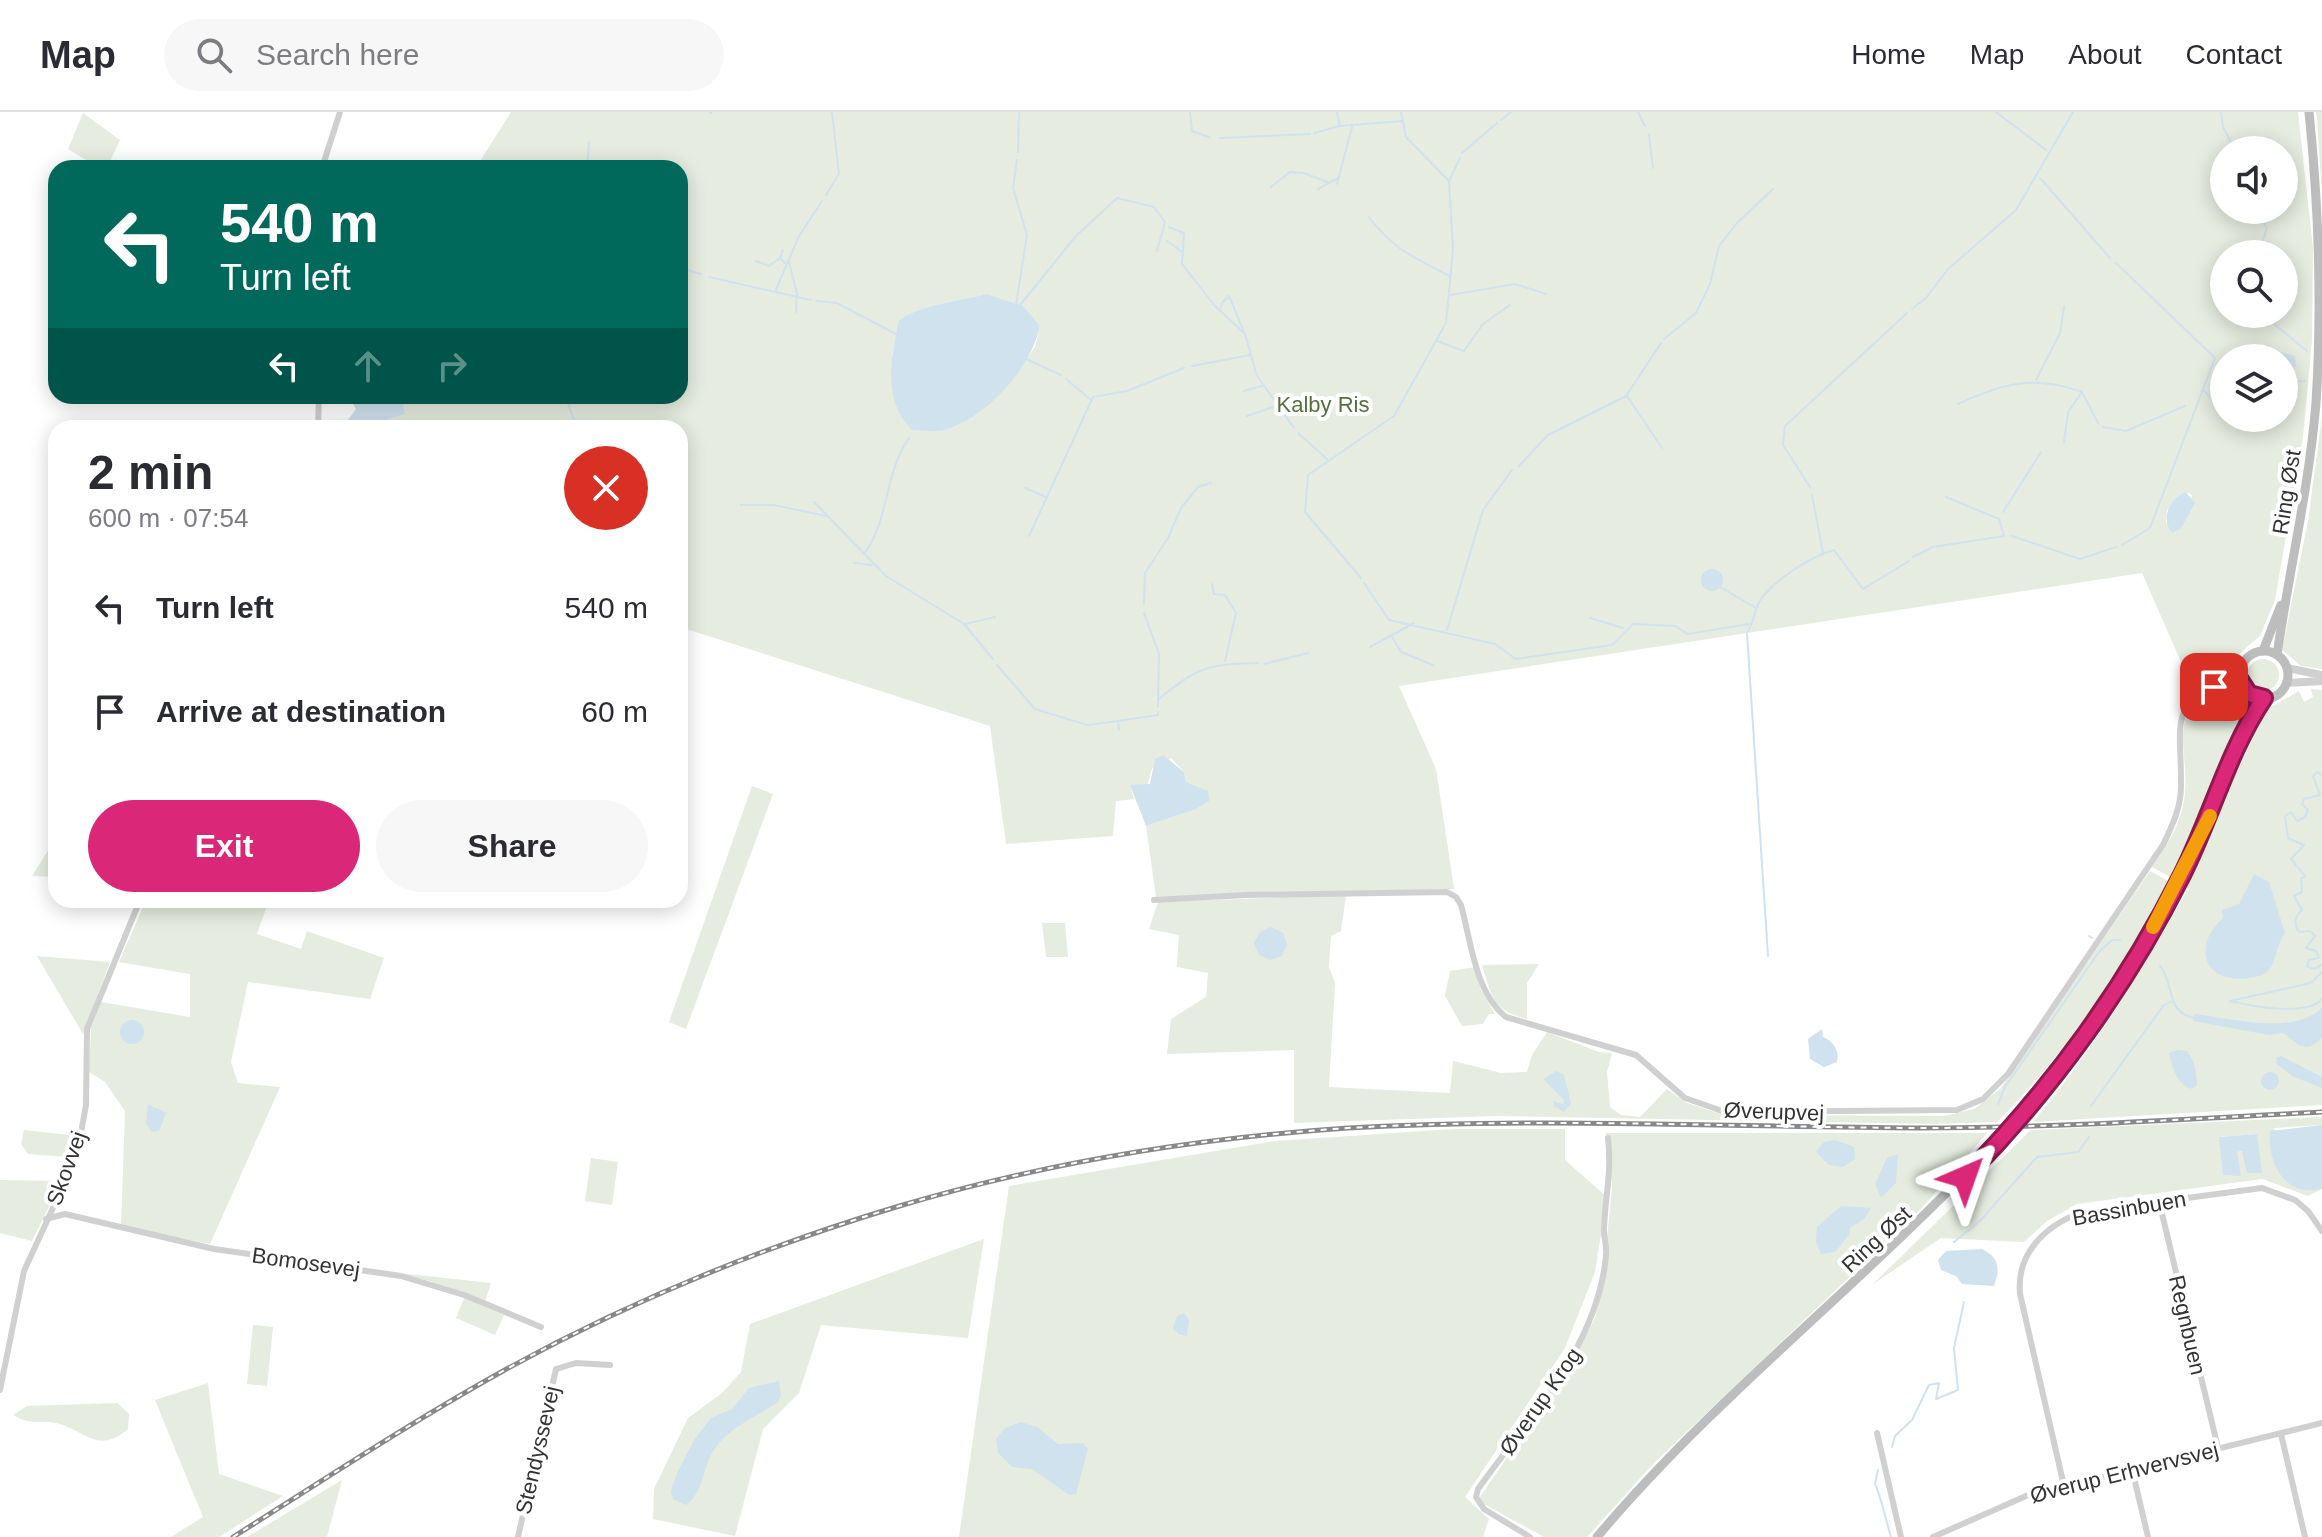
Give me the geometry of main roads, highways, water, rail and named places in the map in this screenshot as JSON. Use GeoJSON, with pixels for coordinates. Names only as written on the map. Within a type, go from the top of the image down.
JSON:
{"type":"FeatureCollection","features":[{"type":"Feature","properties":{"kind":"main road","name":"Ring Øst"},"geometry":{"type":"LineString","coordinates":[[2277,655],[2312,444],[2321,335],[2320,245],[2309,112]]}},
{"type":"Feature","properties":{"kind":"main road","name":"Ring Øst"},"geometry":{"type":"LineString","coordinates":[[2263,651],[2287,591]]}},
{"type":"Feature","properties":{"kind":"main road"},"geometry":{"type":"LineString","coordinates":[[2263,651],[2277,655],[2287,668],[2286,683],[2277,694],[2264,698],[2249,694],[2240,680],[2240,671],[2247,658],[2263,651]]}},
{"type":"Feature","properties":{"kind":"main road","name":"Ring Øst"},"geometry":{"type":"LineString","coordinates":[[2231,766],[2249,694]]}},
{"type":"Feature","properties":{"kind":"main road","name":"Ring Øst"},"geometry":{"type":"LineString","coordinates":[[1597,1537],[1696,1431],[1985,1157],[2037,1096],[2116,991],[2171,896],[2264,698]]}},
{"type":"Feature","properties":{"kind":"water"},"geometry":{"type":"Polygon","coordinates":[[[986,294],[1023,306],[1040,326],[1027,358],[1005,389],[976,415],[944,430],[912,430],[896,406],[891,378],[899,320],[930,306],[986,294]]]}},
{"type":"Feature","properties":{"kind":"water"},"geometry":{"type":"Polygon","coordinates":[[[353,404],[403,404],[405,414],[388,420],[348,420],[356,409],[353,404]]]}},
{"type":"Feature","properties":{"kind":"water"},"geometry":{"type":"Polygon","coordinates":[[[2186,492],[2195,503],[2181,528],[2172,533],[2167,521],[2168,509],[2175,499],[2186,492]]]}},
{"type":"Feature","properties":{"kind":"water"},"geometry":{"type":"Polygon","coordinates":[[[1712,569],[1720,572],[1723,580],[1720,588],[1712,591],[1704,588],[1701,580],[1704,572],[1712,569]]]}},
{"type":"Feature","properties":{"kind":"water"},"geometry":{"type":"Polygon","coordinates":[[[1163,755],[1184,772],[1186,782],[1208,791],[1209,801],[1194,810],[1146,826],[1130,785],[1150,784],[1155,759],[1163,755]]]}},
{"type":"Feature","properties":{"kind":"water"},"geometry":{"type":"Polygon","coordinates":[[[2254,874],[2269,882],[2285,933],[2267,972],[2249,978],[2221,975],[2207,961],[2205,951],[2208,940],[2223,918],[2222,910],[2239,904],[2254,874]]]}},
{"type":"Feature","properties":{"kind":"water"},"geometry":{"type":"Polygon","coordinates":[[[1271,927],[1283,933],[1287,944],[1282,956],[1270,960],[1259,955],[1254,943],[1260,932],[1271,927]]]}},
{"type":"Feature","properties":{"kind":"water"},"geometry":{"type":"Polygon","coordinates":[[[2322,1008],[2322,1038],[2306,1047],[2283,1033],[2269,1035],[2193,1021],[2194,1014],[2278,1023],[2295,1021],[2322,1008]]]}},
{"type":"Feature","properties":{"kind":"water"},"geometry":{"type":"Polygon","coordinates":[[[132,1020],[141,1023],[144,1032],[141,1041],[132,1044],[123,1041],[120,1032],[123,1023],[132,1020]]]}},
{"type":"Feature","properties":{"kind":"water"},"geometry":{"type":"Polygon","coordinates":[[[1822,1029],[1823,1037],[1837,1050],[1837,1062],[1824,1067],[1810,1059],[1808,1039],[1822,1029]]]}},
{"type":"Feature","properties":{"kind":"water"},"geometry":{"type":"Polygon","coordinates":[[[2187,1051],[2193,1063],[2197,1085],[2192,1089],[2182,1084],[2174,1069],[2169,1053],[2187,1051]]]}},
{"type":"Feature","properties":{"kind":"water"},"geometry":{"type":"Polygon","coordinates":[[[2281,1056],[2322,1077],[2322,1088],[2292,1076],[2277,1064],[2276,1058],[2281,1056]]]}},
{"type":"Feature","properties":{"kind":"water"},"geometry":{"type":"Polygon","coordinates":[[[1557,1071],[1564,1075],[1571,1103],[1564,1112],[1554,1106],[1553,1101],[1563,1104],[1564,1100],[1543,1079],[1557,1071]]]}},
{"type":"Feature","properties":{"kind":"water"},"geometry":{"type":"Polygon","coordinates":[[[2270,1072],[2279,1081],[2270,1090],[2261,1081],[2270,1072]]]}},
{"type":"Feature","properties":{"kind":"water"},"geometry":{"type":"Polygon","coordinates":[[[148,1104],[166,1113],[159,1131],[152,1132],[146,1124],[148,1104]]]}},
{"type":"Feature","properties":{"kind":"water"},"geometry":{"type":"Polygon","coordinates":[[[2322,1125],[2322,1189],[2298,1188],[2288,1183],[2275,1166],[2270,1131],[2322,1125]]]}},
{"type":"Feature","properties":{"kind":"water"},"geometry":{"type":"Polygon","coordinates":[[[2257,1134],[2262,1173],[2247,1173],[2242,1151],[2237,1152],[2241,1176],[2223,1175],[2219,1137],[2257,1134]]]}},
{"type":"Feature","properties":{"kind":"water"},"geometry":{"type":"Polygon","coordinates":[[[1835,1140],[1854,1147],[1855,1159],[1843,1167],[1829,1165],[1816,1152],[1824,1142],[1835,1140]]]}},
{"type":"Feature","properties":{"kind":"water"},"geometry":{"type":"Polygon","coordinates":[[[1898,1154],[1896,1183],[1881,1198],[1875,1184],[1887,1158],[1898,1154]]]}},
{"type":"Feature","properties":{"kind":"water"},"geometry":{"type":"Polygon","coordinates":[[[1841,1206],[1871,1208],[1864,1219],[1850,1228],[1849,1235],[1835,1252],[1821,1254],[1816,1242],[1817,1227],[1841,1206]]]}},
{"type":"Feature","properties":{"kind":"water"},"geometry":{"type":"Polygon","coordinates":[[[1982,1249],[1997,1264],[1994,1286],[1962,1284],[1956,1276],[1941,1270],[1938,1260],[1946,1251],[1982,1249]]]}},
{"type":"Feature","properties":{"kind":"water"},"geometry":{"type":"Polygon","coordinates":[[[1184,1313],[1189,1320],[1187,1336],[1178,1334],[1173,1328],[1177,1316],[1184,1313]]]}},
{"type":"Feature","properties":{"kind":"water"},"geometry":{"type":"Polygon","coordinates":[[[779,1381],[781,1395],[778,1402],[720,1442],[692,1499],[686,1505],[673,1499],[671,1491],[677,1473],[694,1440],[711,1418],[732,1409],[749,1388],[779,1381]]]}},
{"type":"Feature","properties":{"kind":"water"},"geometry":{"type":"Polygon","coordinates":[[[1021,1422],[1037,1427],[1058,1444],[1083,1443],[1088,1448],[1076,1494],[1069,1495],[1032,1469],[1012,1467],[998,1453],[996,1439],[1005,1428],[1021,1422]]]}},
{"type":"Feature","properties":{"kind":"waterway"},"geometry":{"type":"LineString","coordinates":[[826,195],[839,174],[832,112]]}},
{"type":"Feature","properties":{"kind":"waterway"},"geometry":{"type":"LineString","coordinates":[[1018,152],[1019,112]]}},
{"type":"Feature","properties":{"kind":"waterway"},"geometry":{"type":"LineString","coordinates":[[1190,112],[1192,131],[1209,137]]}},
{"type":"Feature","properties":{"kind":"waterway"},"geometry":{"type":"LineString","coordinates":[[1337,112],[1340,126]]}},
{"type":"Feature","properties":{"kind":"waterway"},"geometry":{"type":"LineString","coordinates":[[1401,112],[1406,137],[1449,181]]}},
{"type":"Feature","properties":{"kind":"waterway"},"geometry":{"type":"LineString","coordinates":[[1501,120],[1511,112]]}},
{"type":"Feature","properties":{"kind":"waterway"},"geometry":{"type":"LineString","coordinates":[[1638,112],[1645,126]]}},
{"type":"Feature","properties":{"kind":"waterway"},"geometry":{"type":"LineString","coordinates":[[1996,112],[2046,150]]}},
{"type":"Feature","properties":{"kind":"waterway"},"geometry":{"type":"LineString","coordinates":[[1912,309],[1927,297],[1947,270],[2016,210],[2073,112]]}},
{"type":"Feature","properties":{"kind":"waterway"},"geometry":{"type":"LineString","coordinates":[[2221,112],[2228,136]]}},
{"type":"Feature","properties":{"kind":"waterway"},"geometry":{"type":"LineString","coordinates":[[1314,133],[1340,126],[1403,121]]}},
{"type":"Feature","properties":{"kind":"waterway"},"geometry":{"type":"LineString","coordinates":[[1462,153],[1497,123]]}},
{"type":"Feature","properties":{"kind":"waterway"},"geometry":{"type":"LineString","coordinates":[[1337,184],[1352,127]]}},
{"type":"Feature","properties":{"kind":"waterway"},"geometry":{"type":"LineString","coordinates":[[1220,138],[1310,134]]}},
{"type":"Feature","properties":{"kind":"waterway"},"geometry":{"type":"LineString","coordinates":[[1649,134],[1653,168]]}},
{"type":"Feature","properties":{"kind":"waterway"},"geometry":{"type":"LineString","coordinates":[[588,160],[589,142]]}},
{"type":"Feature","properties":{"kind":"waterway"},"geometry":{"type":"LineString","coordinates":[[1361,578],[1305,512],[1308,475],[1394,416],[1446,323],[1453,250],[1449,181],[1460,158]]}},
{"type":"Feature","properties":{"kind":"waterway"},"geometry":{"type":"LineString","coordinates":[[1016,305],[1027,235],[1013,188],[1017,160]]}},
{"type":"Feature","properties":{"kind":"waterway"},"geometry":{"type":"LineString","coordinates":[[1271,187],[1290,172],[1304,173],[1329,183]]}},
{"type":"Feature","properties":{"kind":"waterway"},"geometry":{"type":"LineString","coordinates":[[1318,189],[1338,178]]}},
{"type":"Feature","properties":{"kind":"waterway"},"geometry":{"type":"LineString","coordinates":[[2040,178],[2110,258]]}},
{"type":"Feature","properties":{"kind":"waterway"},"geometry":{"type":"LineString","coordinates":[[1664,339],[1696,313],[1710,284],[1719,246],[1736,224],[1773,189]]}},
{"type":"Feature","properties":{"kind":"waterway"},"geometry":{"type":"LineString","coordinates":[[1021,304],[1076,236],[1117,198],[1154,207],[1165,222],[1157,251]]}},
{"type":"Feature","properties":{"kind":"waterway"},"geometry":{"type":"LineString","coordinates":[[775,292],[799,236],[822,201]]}},
{"type":"Feature","properties":{"kind":"waterway"},"geometry":{"type":"LineString","coordinates":[[1368,216],[1396,245],[1449,276]]}},
{"type":"Feature","properties":{"kind":"waterway"},"geometry":{"type":"LineString","coordinates":[[2263,240],[2267,228],[2264,224]]}},
{"type":"Feature","properties":{"kind":"waterway"},"geometry":{"type":"LineString","coordinates":[[1169,227],[1184,233],[1182,264],[1215,306],[1245,334],[1257,376],[1294,428]]}},
{"type":"Feature","properties":{"kind":"waterway"},"geometry":{"type":"LineString","coordinates":[[1167,241],[1182,252]]}},
{"type":"Feature","properties":{"kind":"waterway"},"geometry":{"type":"LineString","coordinates":[[783,250],[780,258],[785,263]]}},
{"type":"Feature","properties":{"kind":"waterway"},"geometry":{"type":"LineString","coordinates":[[756,261],[769,266],[780,258]]}},
{"type":"Feature","properties":{"kind":"waterway"},"geometry":{"type":"LineString","coordinates":[[789,262],[797,294],[796,312]]}},
{"type":"Feature","properties":{"kind":"waterway"},"geometry":{"type":"LineString","coordinates":[[2116,263],[2215,358],[2150,528],[2122,545]]}},
{"type":"Feature","properties":{"kind":"waterway"},"geometry":{"type":"LineString","coordinates":[[688,270],[701,274]]}},
{"type":"Feature","properties":{"kind":"waterway"},"geometry":{"type":"LineString","coordinates":[[709,277],[811,300]]}},
{"type":"Feature","properties":{"kind":"waterway"},"geometry":{"type":"LineString","coordinates":[[1450,295],[1515,284],[1546,294]]}},
{"type":"Feature","properties":{"kind":"waterway"},"geometry":{"type":"LineString","coordinates":[[1220,311],[1222,303],[1229,296],[1244,332]]}},
{"type":"Feature","properties":{"kind":"waterway"},"geometry":{"type":"LineString","coordinates":[[817,301],[837,303],[896,334]]}},
{"type":"Feature","properties":{"kind":"waterway"},"geometry":{"type":"LineString","coordinates":[[1437,341],[1464,351],[1483,324],[1510,305]]}},
{"type":"Feature","properties":{"kind":"waterway"},"geometry":{"type":"LineString","coordinates":[[2036,380],[2060,333],[2064,307]]}},
{"type":"Feature","properties":{"kind":"waterway"},"geometry":{"type":"LineString","coordinates":[[1810,487],[1783,445],[1785,426],[1907,313]]}},
{"type":"Feature","properties":{"kind":"waterway"},"geometry":{"type":"LineString","coordinates":[[2279,328],[2307,351]]}},
{"type":"Feature","properties":{"kind":"waterway"},"geometry":{"type":"LineString","coordinates":[[1519,466],[1548,435],[1626,396],[1661,343]]}},
{"type":"Feature","properties":{"kind":"waterway"},"geometry":{"type":"LineString","coordinates":[[1192,366],[1250,355]]}},
{"type":"Feature","properties":{"kind":"waterway"},"geometry":{"type":"LineString","coordinates":[[1026,359],[1061,375]]}},
{"type":"Feature","properties":{"kind":"waterway"},"geometry":{"type":"LineString","coordinates":[[1029,536],[1093,397],[1127,391],[1184,368]]}},
{"type":"Feature","properties":{"kind":"waterway"},"geometry":{"type":"LineString","coordinates":[[1066,379],[1091,400]]}},
{"type":"Feature","properties":{"kind":"waterway"},"geometry":{"type":"LineString","coordinates":[[2298,381],[2305,381]]}},
{"type":"Feature","properties":{"kind":"waterway"},"geometry":{"type":"LineString","coordinates":[[1958,404],[2004,386],[2049,384],[2082,392],[2098,423]]}},
{"type":"Feature","properties":{"kind":"waterway"},"geometry":{"type":"LineString","coordinates":[[1244,391],[1262,386]]}},
{"type":"Feature","properties":{"kind":"waterway"},"geometry":{"type":"LineString","coordinates":[[2204,391],[2210,397]]}},
{"type":"Feature","properties":{"kind":"waterway"},"geometry":{"type":"LineString","coordinates":[[2064,442],[2068,412],[2082,392]]}},
{"type":"Feature","properties":{"kind":"waterway"},"geometry":{"type":"LineString","coordinates":[[1627,396],[1662,448]]}},
{"type":"Feature","properties":{"kind":"waterway"},"geometry":{"type":"LineString","coordinates":[[568,404],[574,420]]}},
{"type":"Feature","properties":{"kind":"waterway"},"geometry":{"type":"LineString","coordinates":[[1247,416],[1276,406]]}},
{"type":"Feature","properties":{"kind":"waterway"},"geometry":{"type":"LineString","coordinates":[[2103,427],[2126,431],[2185,406]]}},
{"type":"Feature","properties":{"kind":"waterway"},"geometry":{"type":"LineString","coordinates":[[1298,433],[1327,459]]}},
{"type":"Feature","properties":{"kind":"waterway"},"geometry":{"type":"LineString","coordinates":[[864,554],[878,526],[895,466],[909,438]]}},
{"type":"Feature","properties":{"kind":"waterway"},"geometry":{"type":"LineString","coordinates":[[2003,512],[2041,452]]}},
{"type":"Feature","properties":{"kind":"waterway"},"geometry":{"type":"LineString","coordinates":[[1447,630],[1483,510],[1512,470]]}},
{"type":"Feature","properties":{"kind":"waterway"},"geometry":{"type":"LineString","coordinates":[[1144,604],[1145,573],[1168,538],[1181,508],[1198,487],[1211,483]]}},
{"type":"Feature","properties":{"kind":"waterway"},"geometry":{"type":"LineString","coordinates":[[1025,488],[1046,497]]}},
{"type":"Feature","properties":{"kind":"waterway"},"geometry":{"type":"LineString","coordinates":[[1812,495],[1823,553]]}},
{"type":"Feature","properties":{"kind":"waterway"},"geometry":{"type":"LineString","coordinates":[[1913,557],[1933,547],[2004,536],[1999,519],[1946,497]]}},
{"type":"Feature","properties":{"kind":"waterway"},"geometry":{"type":"LineString","coordinates":[[814,502],[886,576],[964,624],[993,659]]}},
{"type":"Feature","properties":{"kind":"waterway"},"geometry":{"type":"LineString","coordinates":[[741,505],[774,505],[826,516]]}},
{"type":"Feature","properties":{"kind":"waterway"},"geometry":{"type":"LineString","coordinates":[[2012,536],[2080,559],[2116,547]]}},
{"type":"Feature","properties":{"kind":"waterway"},"geometry":{"type":"LineString","coordinates":[[1768,956],[1747,633],[1759,603],[1768,591],[1815,557],[1834,550],[1863,589],[1909,561]]}},
{"type":"Feature","properties":{"kind":"waterway"},"geometry":{"type":"LineString","coordinates":[[854,563],[872,565]]}},
{"type":"Feature","properties":{"kind":"waterway"},"geometry":{"type":"LineString","coordinates":[[1364,583],[1389,620],[1495,644],[1516,659],[1612,645],[1633,624],[1676,626],[1687,634],[1749,624]]}},
{"type":"Feature","properties":{"kind":"waterway"},"geometry":{"type":"LineString","coordinates":[[1212,584],[1214,594],[1225,595],[1236,613],[1225,661]]}},
{"type":"Feature","properties":{"kind":"waterway"},"geometry":{"type":"LineString","coordinates":[[1720,587],[1756,608]]}},
{"type":"Feature","properties":{"kind":"waterway"},"geometry":{"type":"LineString","coordinates":[[1144,613],[1159,654],[1158,707]]}},
{"type":"Feature","properties":{"kind":"waterway"},"geometry":{"type":"LineString","coordinates":[[965,624],[995,617]]}},
{"type":"Feature","properties":{"kind":"waterway"},"geometry":{"type":"LineString","coordinates":[[1590,618],[1623,628]]}},
{"type":"Feature","properties":{"kind":"waterway"},"geometry":{"type":"LineString","coordinates":[[1370,647],[1414,623]]}},
{"type":"Feature","properties":{"kind":"waterway"},"geometry":{"type":"LineString","coordinates":[[1392,637],[1401,652],[1433,665]]}},
{"type":"Feature","properties":{"kind":"waterway"},"geometry":{"type":"LineString","coordinates":[[1264,664],[1308,653]]}},
{"type":"Feature","properties":{"kind":"waterway"},"geometry":{"type":"LineString","coordinates":[[1158,700],[1193,674],[1215,666],[1258,663]]}},
{"type":"Feature","properties":{"kind":"waterway"},"geometry":{"type":"LineString","coordinates":[[997,665],[1035,709],[1087,725],[1118,721]]}},
{"type":"Feature","properties":{"kind":"waterway"},"geometry":{"type":"LineString","coordinates":[[1119,730],[1118,721],[1158,715],[1158,712]]}},
{"type":"Feature","properties":{"kind":"waterway"},"geometry":{"type":"LineString","coordinates":[[2322,775],[2317,772],[2313,776],[2320,795],[2304,799],[2302,804],[2308,810],[2305,817],[2297,821],[2291,812],[2285,816],[2288,838],[2304,845],[2291,859],[2305,876],[2301,879],[2302,892],[2294,896],[2302,910],[2295,923],[2299,932],[2310,931],[2315,936],[2306,948],[2316,951],[2319,958],[2309,960],[2307,966],[2314,969],[2322,965]]}},
{"type":"Feature","properties":{"kind":"waterway"},"geometry":{"type":"LineString","coordinates":[[1998,1104],[2005,1087],[2099,952],[2112,940],[2120,940]]}},
{"type":"Feature","properties":{"kind":"waterway"},"geometry":{"type":"LineString","coordinates":[[2160,966],[2174,1004],[2185,1015],[2194,1018]]}},
{"type":"Feature","properties":{"kind":"waterway"},"geometry":{"type":"LineString","coordinates":[[2322,972],[2312,982],[2230,1001],[2292,1009],[2304,1008],[2322,999]]}},
{"type":"Feature","properties":{"kind":"waterway"},"geometry":{"type":"LineString","coordinates":[[2091,1106],[2163,1006],[2172,1001]]}},
{"type":"Feature","properties":{"kind":"waterway"},"geometry":{"type":"LineString","coordinates":[[1954,1242],[1980,1221],[2037,1157],[2078,1152],[2089,1137]]}},
{"type":"Feature","properties":{"kind":"waterway"},"geometry":{"type":"LineString","coordinates":[[1892,1447],[1895,1436],[1912,1420],[1929,1385],[1939,1383],[1936,1399],[1958,1390],[1954,1348],[1964,1302]]}},
{"type":"Feature","properties":{"kind":"waterway"},"geometry":{"type":"LineString","coordinates":[[1878,1470],[1875,1484],[1891,1537]]}},
{"type":"Feature","properties":{"kind":"railway"},"geometry":{"type":"LineString","coordinates":[[233,1537],[469,1390],[598,1322],[695,1278],[795,1240],[896,1207],[1063,1165],[1234,1138],[1419,1125],[1561,1123],[1968,1128],[2322,1112]]}},
{"type":"Feature","properties":{"kind":"park label","name":"Kalby Ris"},"geometry":{"type":"Point","coordinates":[1323,404]}}]}
